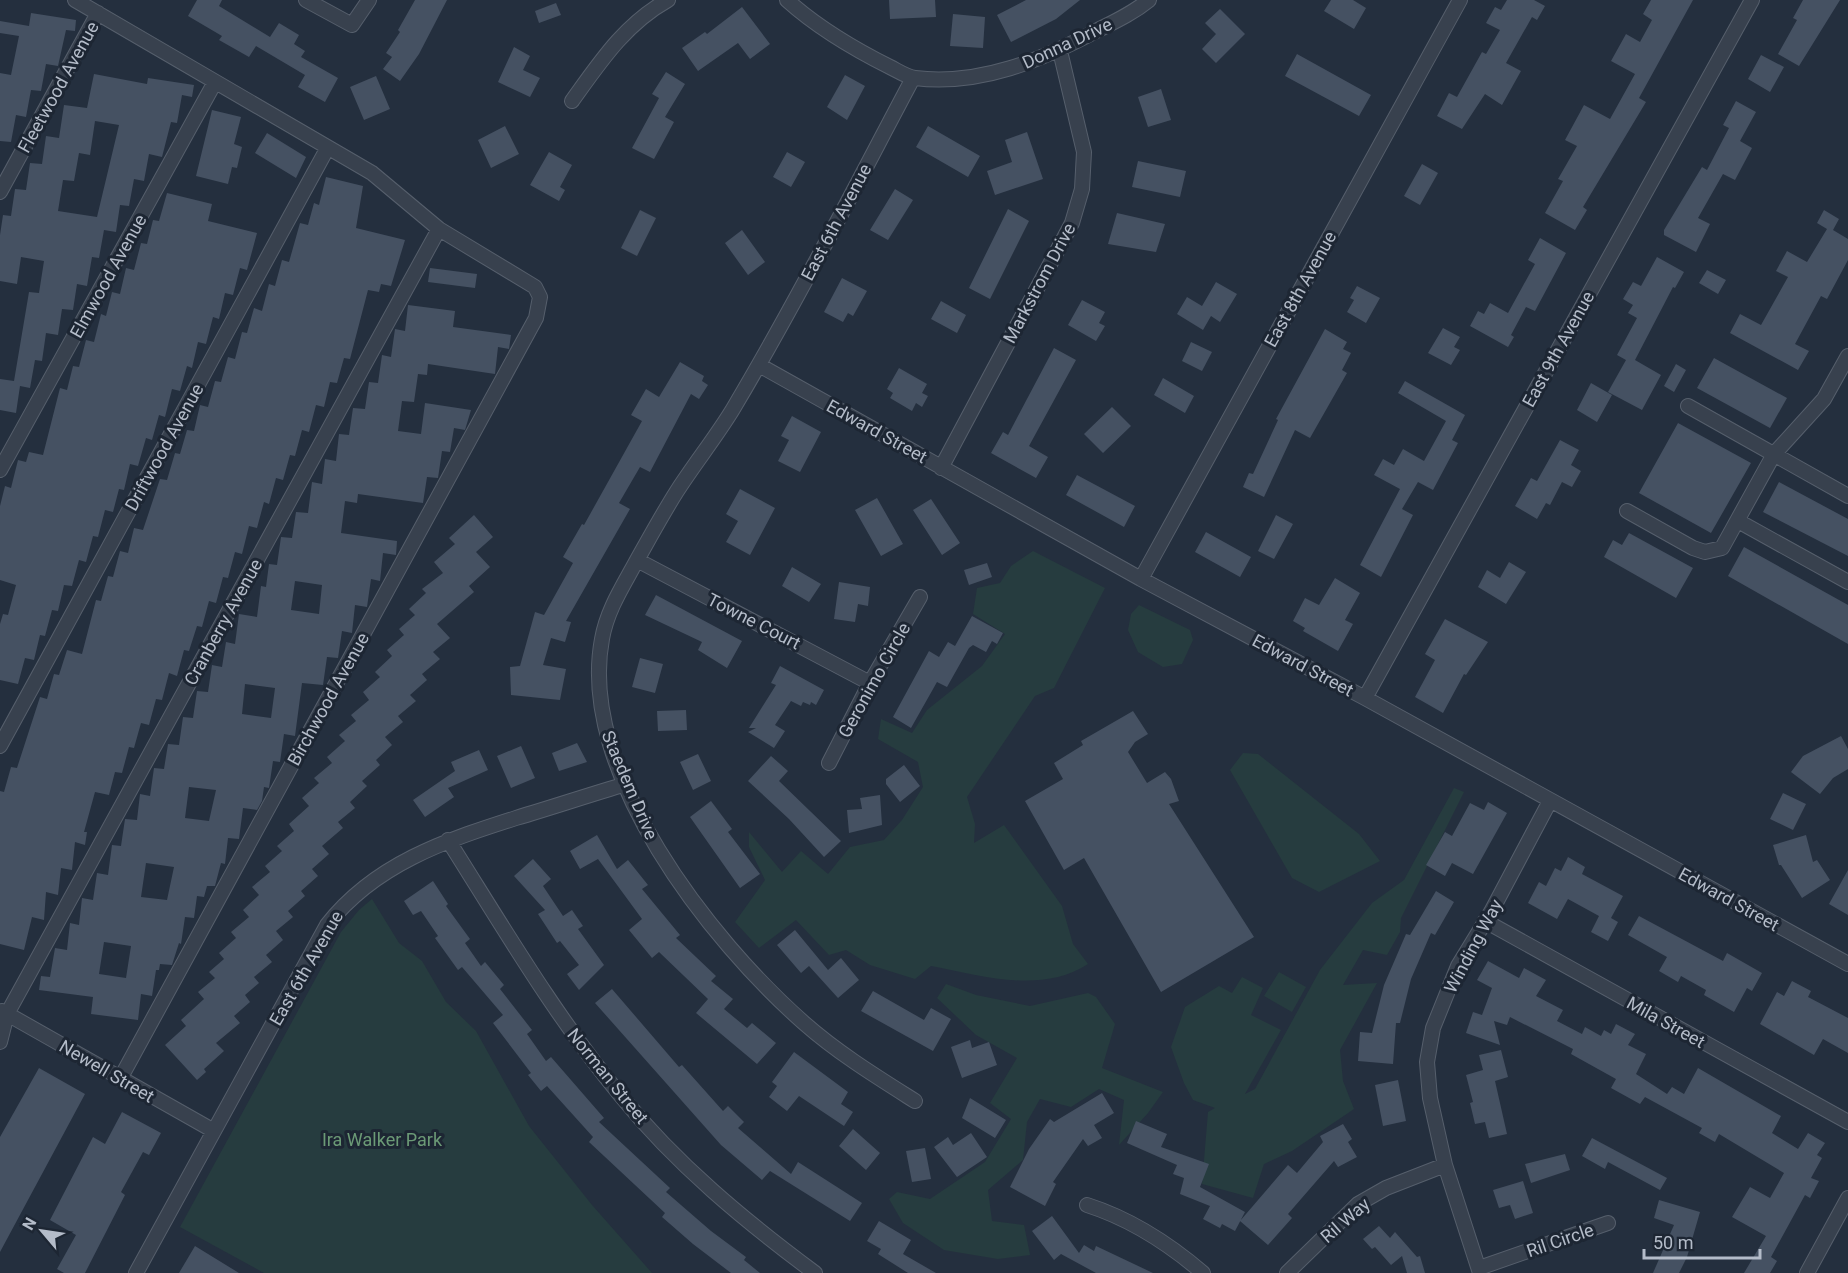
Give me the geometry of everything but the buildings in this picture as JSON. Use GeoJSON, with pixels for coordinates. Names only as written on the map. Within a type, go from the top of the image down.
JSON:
{"type":"FeatureCollection","features":[{"type":"Feature","properties":{"kind":"street"},"geometry":{"type":"LineString","coordinates":[[75,0],[327,149],[372,173],[398,192],[439,229]]}},
{"type":"Feature","properties":{"kind":"street"},"geometry":{"type":"LineString","coordinates":[[306,0],[352,25],[369,0]]}},
{"type":"Feature","properties":{"kind":"street"},"geometry":{"type":"LineString","coordinates":[[573,101],[605,54],[629,28],[668,0]]}},
{"type":"Feature","properties":{"kind":"street","name":"Donna Drive"},"geometry":{"type":"LineString","coordinates":[[787,0],[801,13],[855,49],[913,78],[974,77],[1023,66],[1060,51],[1137,10],[1149,0]]}},
{"type":"Feature","properties":{"kind":"street","name":"East 8th Avenue"},"geometry":{"type":"LineString","coordinates":[[1141,579],[1460,0]]}},
{"type":"Feature","properties":{"kind":"street","name":"East 9th Avenue"},"geometry":{"type":"LineString","coordinates":[[1365,698],[1752,0]]}},
{"type":"Feature","properties":{"kind":"street","name":"Fleetwood Avenue"},"geometry":{"type":"LineString","coordinates":[[0,192],[99,13]]}},
{"type":"Feature","properties":{"kind":"street","name":"Markstrom Drive"},"geometry":{"type":"LineString","coordinates":[[941,468],[1072,223],[1082,189],[1084,152],[1060,51]]}},
{"type":"Feature","properties":{"kind":"street","name":"East 6th Avenue"},"geometry":{"type":"LineString","coordinates":[[759,365],[913,78]]}},
{"type":"Feature","properties":{"kind":"street","name":"Elmwood Avenue"},"geometry":{"type":"LineString","coordinates":[[0,470],[215,82]]}},
{"type":"Feature","properties":{"kind":"street","name":"Driftwood Avenue"},"geometry":{"type":"LineString","coordinates":[[0,746],[327,149]]}},
{"type":"Feature","properties":{"kind":"street","name":"Birchwood Avenue"},"geometry":{"type":"LineString","coordinates":[[120,1079],[536,318],[540,297],[535,287],[439,229]]}},
{"type":"Feature","properties":{"kind":"street","name":"Cranberry Avenue"},"geometry":{"type":"LineString","coordinates":[[0,1042],[4,1012],[439,229]]}},
{"type":"Feature","properties":{"kind":"street"},"geometry":{"type":"LineString","coordinates":[[1627,511],[1693,548],[1705,552],[1722,548],[1774,454],[1824,399],[1848,356]]}},
{"type":"Feature","properties":{"kind":"street","name":"Edward Street"},"geometry":{"type":"LineString","coordinates":[[759,365],[1141,579],[1365,698],[1848,964]]}},
{"type":"Feature","properties":{"kind":"street","name":"Staedem Drive"},"geometry":{"type":"LineString","coordinates":[[759,365],[715,438],[678,489],[611,607],[602,639],[598,671],[599,703],[611,748],[658,852],[720,939],[805,1024],[915,1101]]}},
{"type":"Feature","properties":{"kind":"street"},"geometry":{"type":"LineString","coordinates":[[1688,406],[1848,496]]}},
{"type":"Feature","properties":{"kind":"street"},"geometry":{"type":"LineString","coordinates":[[1738,521],[1848,582]]}},
{"type":"Feature","properties":{"kind":"street","name":"Towne Court"},"geometry":{"type":"LineString","coordinates":[[637,560],[870,683]]}},
{"type":"Feature","properties":{"kind":"street","name":"Geronimo Circle"},"geometry":{"type":"LineString","coordinates":[[829,763],[870,683],[920,597]]}},
{"type":"Feature","properties":{"kind":"street","name":"East 6th Avenue"},"geometry":{"type":"LineString","coordinates":[[136,1273],[333,918],[344,903],[368,883],[401,861],[448,840],[626,784]]}},
{"type":"Feature","properties":{"kind":"street","name":"Winding Way"},"geometry":{"type":"LineString","coordinates":[[1480,1271],[1444,1166],[1430,1098],[1427,1062],[1433,1028],[1458,966],[1550,801]]}},
{"type":"Feature","properties":{"kind":"street","name":"Norman Street"},"geometry":{"type":"LineString","coordinates":[[448,840],[557,1012],[622,1097],[715,1192],[815,1273]]}},
{"type":"Feature","properties":{"kind":"street","name":"Mila Street"},"geometry":{"type":"LineString","coordinates":[[1485,921],[1848,1122]]}},
{"type":"Feature","properties":{"kind":"street","name":"Newell Street"},"geometry":{"type":"LineString","coordinates":[[4,1012],[214,1131]]}},
{"type":"Feature","properties":{"kind":"street","name":"Ril Way"},"geometry":{"type":"LineString","coordinates":[[1287,1273],[1358,1204],[1386,1188],[1444,1166]]}},
{"type":"Feature","properties":{"kind":"street"},"geometry":{"type":"LineString","coordinates":[[1807,1273],[1848,1198]]}},
{"type":"Feature","properties":{"kind":"street"},"geometry":{"type":"LineString","coordinates":[[1087,1205],[1134,1224],[1179,1253],[1203,1273]]}},
{"type":"Feature","properties":{"kind":"street","name":"Ril Circle"},"geometry":{"type":"LineString","coordinates":[[1480,1271],[1608,1223]]}},
{"type":"Feature","properties":{"kind":"green space"},"geometry":{"type":"Polygon","coordinates":[[[1033,551],[1105,588],[1054,688],[1035,696],[967,797],[975,824],[974,843],[1004,825],[1062,906],[1073,944],[1088,964],[1070,973],[1032,980],[991,978],[931,966],[915,979],[870,965],[846,950],[829,955],[796,920],[759,948],[735,922],[765,880],[749,847],[749,832],[782,872],[801,851],[828,874],[850,847],[884,840],[902,820],[923,787],[918,762],[878,739],[881,719],[912,733],[927,710],[982,666],[1005,634],[973,614],[977,588],[1000,583],[1011,566],[1033,551]]]}},
{"type":"Feature","properties":{"kind":"green space"},"geometry":{"type":"Polygon","coordinates":[[[1139,605],[1190,630],[1193,640],[1182,664],[1163,667],[1138,652],[1128,630],[1131,614],[1139,605]]]}},
{"type":"Feature","properties":{"kind":"green space"},"geometry":{"type":"Polygon","coordinates":[[[1243,753],[1258,754],[1359,834],[1380,861],[1319,892],[1292,878],[1230,770],[1243,753]]]}},
{"type":"Feature","properties":{"kind":"green space"},"geometry":{"type":"Polygon","coordinates":[[[1454,788],[1464,792],[1401,918],[1400,932],[1387,955],[1363,950],[1343,985],[1377,983],[1340,1050],[1343,1081],[1354,1109],[1292,1151],[1264,1164],[1253,1198],[1202,1184],[1208,1112],[1215,1108],[1193,1100],[1171,1047],[1185,1007],[1219,986],[1232,993],[1242,977],[1263,988],[1251,1015],[1281,1030],[1245,1094],[1255,1089],[1320,970],[1372,903],[1404,880],[1454,788]]]}},
{"type":"Feature","properties":{"kind":"green space","name":"Ira Walker Park"},"geometry":{"type":"Polygon","coordinates":[[[372,899],[399,943],[422,961],[446,1002],[476,1031],[529,1126],[592,1205],[652,1273],[264,1273],[180,1227],[341,932],[359,910],[372,899]]]}},
{"type":"Feature","properties":{"kind":"green space"},"geometry":{"type":"Polygon","coordinates":[[[1279,972],[1306,987],[1292,1012],[1264,996],[1279,972]]]}},
{"type":"Feature","properties":{"kind":"green space"},"geometry":{"type":"Polygon","coordinates":[[[946,984],[976,995],[1030,1006],[1088,993],[1096,997],[1115,1024],[1102,1068],[1163,1092],[1148,1113],[1119,1145],[1124,1100],[1099,1089],[1071,1107],[1040,1099],[1027,1122],[1023,1160],[988,1190],[992,1221],[1024,1225],[1030,1255],[998,1259],[944,1250],[903,1223],[889,1199],[897,1192],[930,1199],[985,1162],[1011,1119],[990,1103],[1017,1058],[976,1035],[937,998],[946,984]]]}}]}
